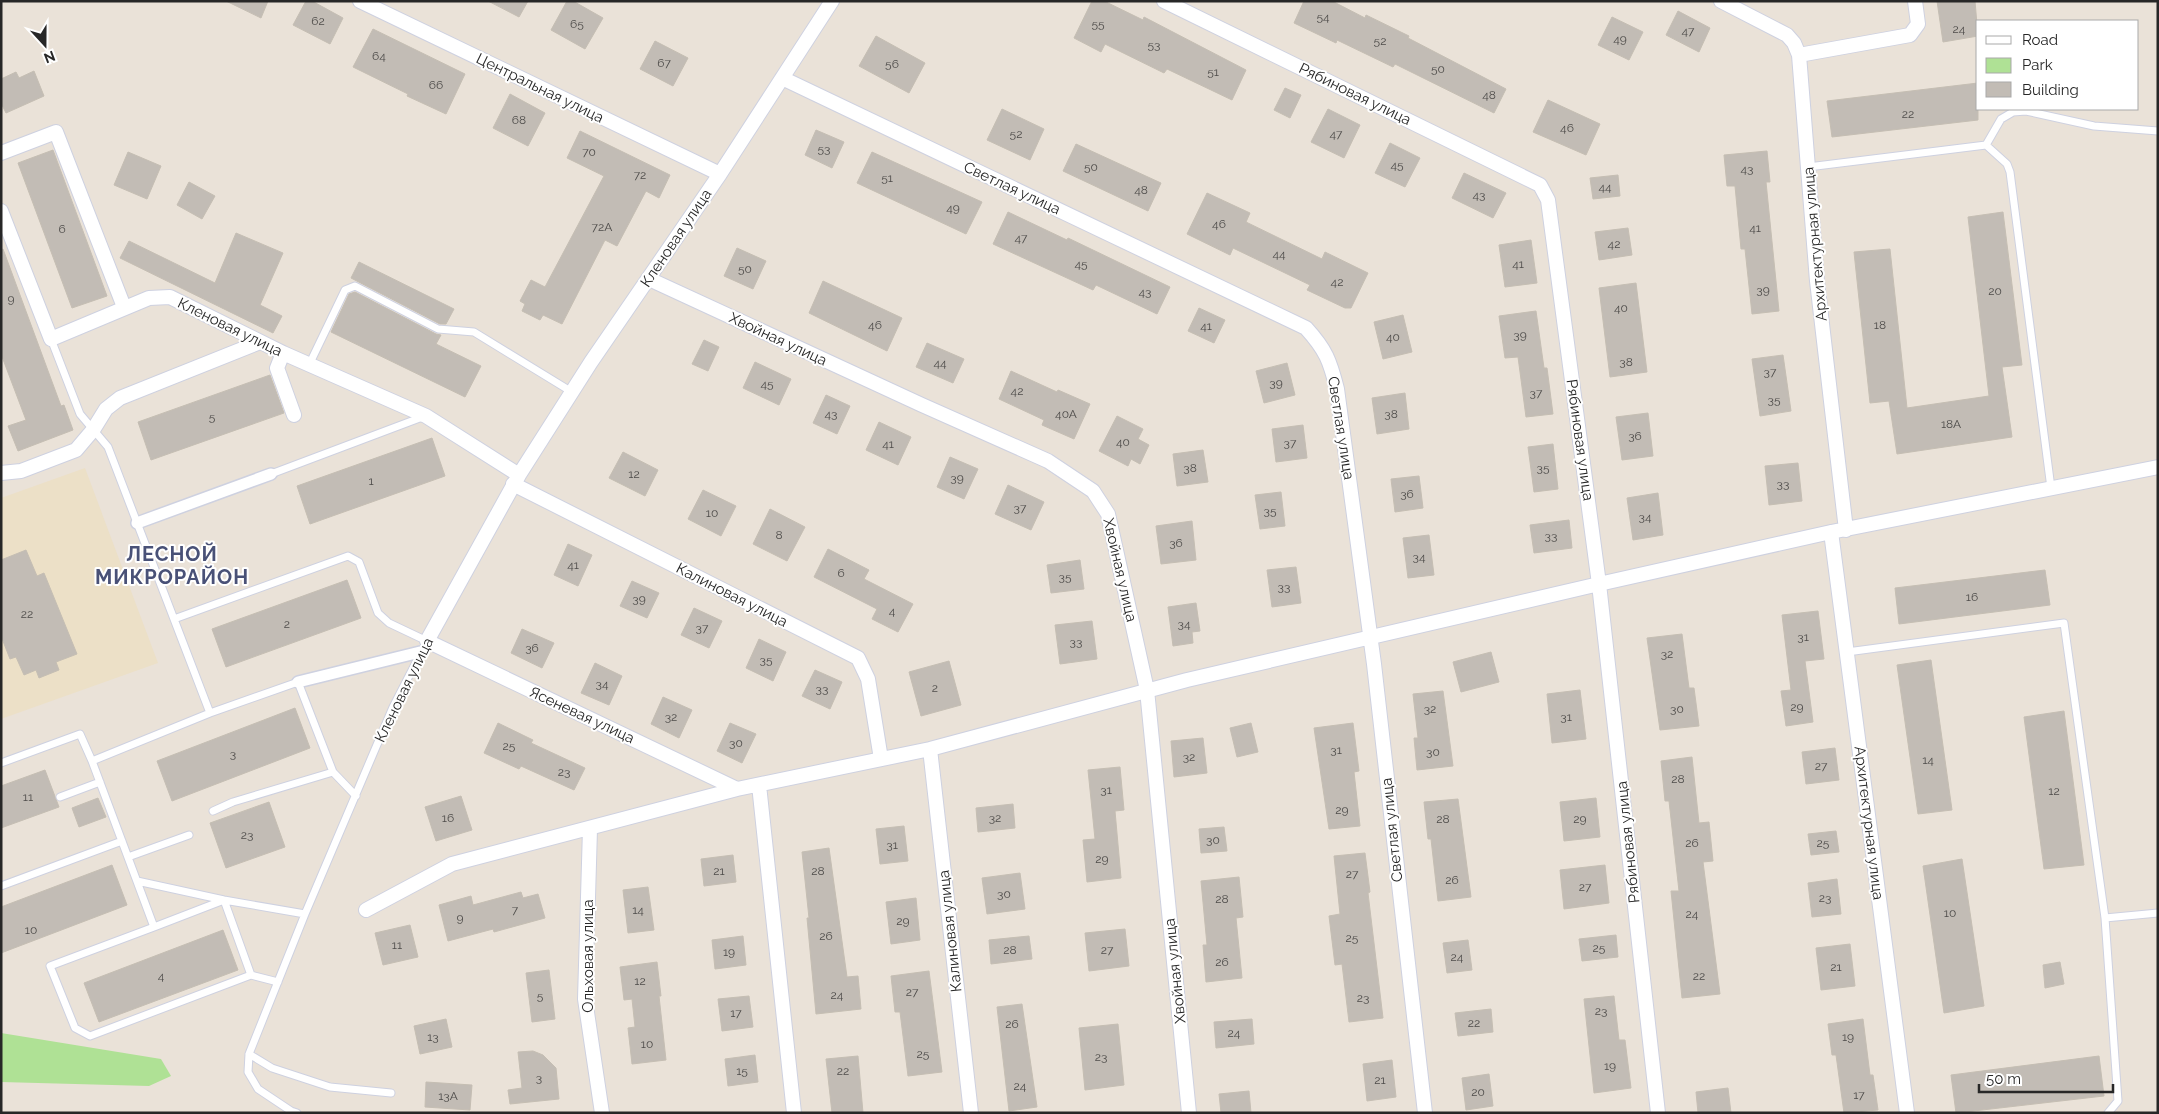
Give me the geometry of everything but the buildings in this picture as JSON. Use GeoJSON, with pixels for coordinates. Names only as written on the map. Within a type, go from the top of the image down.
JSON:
{"type":"FeatureCollection","features":[{"type":"Feature","properties":{"kind":"street","name":"Центральная улица"},"geometry":{"type":"LineString","coordinates":[[360,1],[720,174]]}},
{"type":"Feature","properties":{"kind":"street","name":"Кленовая улица"},"geometry":{"type":"LineString","coordinates":[[423,647],[516,480],[572,392],[720,174],[832,1]]}},
{"type":"Feature","properties":{"kind":"street","name":"Рябиновая улица"},"geometry":{"type":"LineString","coordinates":[[1164,1],[1540,185],[1548,200],[1599,584],[1658,1113]]}},
{"type":"Feature","properties":{"kind":"street","name":"Архитектурная улица"},"geometry":{"type":"LineString","coordinates":[[1721,1],[1787,35],[1794,43],[1799,55],[1817,281],[1846,530]]}},
{"type":"Feature","properties":{"kind":"street"},"geometry":{"type":"LineString","coordinates":[[1799,55],[1910,35],[1918,24],[1915,1]]}},
{"type":"Feature","properties":{"kind":"street","name":"Светлая улица"},"geometry":{"type":"LineString","coordinates":[[782,78],[1306,328],[1323,347],[1331,364],[1337,389],[1370,639],[1425,1113]]}},
{"type":"Feature","properties":{"kind":"street"},"geometry":{"type":"LineString","coordinates":[[1,154],[56,132],[124,307]]}},
{"type":"Feature","properties":{"kind":"street"},"geometry":{"type":"LineString","coordinates":[[2,216],[51,339]]}},
{"type":"Feature","properties":{"kind":"street","name":"Хвойная улица"},"geometry":{"type":"LineString","coordinates":[[649,279],[914,402],[1048,461],[1093,491],[1108,514],[1147,690],[1189,1113]]}},
{"type":"Feature","properties":{"kind":"street","name":"Кленовая улица"},"geometry":{"type":"LineString","coordinates":[[51,339],[149,298],[170,297],[283,353],[426,416],[516,480]]}},
{"type":"Feature","properties":{"kind":"street"},"geometry":{"type":"LineString","coordinates":[[1,473],[21,471],[76,450],[93,430],[106,409],[120,398],[260,342]]}},
{"type":"Feature","properties":{"kind":"street"},"geometry":{"type":"LineString","coordinates":[[283,353],[277,368],[294,415]]}},
{"type":"Feature","properties":{"kind":"street"},"geometry":{"type":"LineString","coordinates":[[366,910],[452,864],[737,789],[759,786],[930,749],[1147,690],[1599,584],[1831,532],[2158,467]]}},
{"type":"Feature","properties":{"kind":"street"},"geometry":{"type":"LineString","coordinates":[[137,523],[271,474]]}},
{"type":"Feature","properties":{"kind":"street","name":"Калиновая улица"},"geometry":{"type":"LineString","coordinates":[[516,480],[858,658],[868,679],[881,759]]}},
{"type":"Feature","properties":{"kind":"street","name":"Архитектурная улица"},"geometry":{"type":"LineString","coordinates":[[1831,532],[1907,1113]]}},
{"type":"Feature","properties":{"kind":"street"},"geometry":{"type":"LineString","coordinates":[[298,682],[423,647]]}},
{"type":"Feature","properties":{"kind":"street","name":"Ясеневая улица"},"geometry":{"type":"LineString","coordinates":[[423,647],[737,789]]}},
{"type":"Feature","properties":{"kind":"street","name":"Калиновая улица"},"geometry":{"type":"LineString","coordinates":[[930,749],[971,1113]]}},
{"type":"Feature","properties":{"kind":"street"},"geometry":{"type":"LineString","coordinates":[[759,786],[794,1113]]}},
{"type":"Feature","properties":{"kind":"street","name":"Ольховая улица"},"geometry":{"type":"LineString","coordinates":[[590,829],[585,999],[602,1113]]}},
{"type":"Feature","properties":{"kind":"lane"},"geometry":{"type":"LineString","coordinates":[[1986,145],[2001,119],[2013,112],[2026,111],[2094,126],[2158,131]]}},
{"type":"Feature","properties":{"kind":"lane"},"geometry":{"type":"LineString","coordinates":[[1808,167],[1986,145],[2007,164],[2010,172],[2051,488]]}},
{"type":"Feature","properties":{"kind":"lane"},"geometry":{"type":"LineString","coordinates":[[309,364],[345,290],[355,286],[438,329],[474,332],[572,392]]}},
{"type":"Feature","properties":{"kind":"lane"},"geometry":{"type":"LineString","coordinates":[[51,339],[80,414],[108,447],[210,713]]}},
{"type":"Feature","properties":{"kind":"lane"},"geometry":{"type":"LineString","coordinates":[[271,474],[426,416]]}},
{"type":"Feature","properties":{"kind":"lane"},"geometry":{"type":"LineString","coordinates":[[174,619],[348,556],[359,562],[378,613],[389,624],[423,647]]}},
{"type":"Feature","properties":{"kind":"lane"},"geometry":{"type":"LineString","coordinates":[[1847,652],[2064,623],[2105,918],[2118,1100],[2108,1113]]}},
{"type":"Feature","properties":{"kind":"lane","name":"Кленовая улица"},"geometry":{"type":"LineString","coordinates":[[249,1054],[305,914],[393,707],[423,647]]}},
{"type":"Feature","properties":{"kind":"lane"},"geometry":{"type":"LineString","coordinates":[[92,761],[210,713],[298,682],[332,772],[356,796]]}},
{"type":"Feature","properties":{"kind":"lane"},"geometry":{"type":"LineString","coordinates":[[1,763],[80,734],[92,761],[154,927]]}},
{"type":"Feature","properties":{"kind":"lane"},"geometry":{"type":"LineString","coordinates":[[213,811],[233,802],[332,772]]}},
{"type":"Feature","properties":{"kind":"lane"},"geometry":{"type":"LineString","coordinates":[[60,797],[100,782]]}},
{"type":"Feature","properties":{"kind":"lane"},"geometry":{"type":"LineString","coordinates":[[128,857],[189,835]]}},
{"type":"Feature","properties":{"kind":"lane"},"geometry":{"type":"LineString","coordinates":[[1,886],[122,841]]}},
{"type":"Feature","properties":{"kind":"lane"},"geometry":{"type":"LineString","coordinates":[[137,882],[305,914]]}},
{"type":"Feature","properties":{"kind":"lane"},"geometry":{"type":"LineString","coordinates":[[224,900],[50,966],[75,1028],[90,1036],[251,975],[278,982]]}},
{"type":"Feature","properties":{"kind":"lane"},"geometry":{"type":"LineString","coordinates":[[224,900],[251,975]]}},
{"type":"Feature","properties":{"kind":"lane"},"geometry":{"type":"LineString","coordinates":[[2105,918],[2158,913]]}},
{"type":"Feature","properties":{"kind":"lane"},"geometry":{"type":"LineString","coordinates":[[297,1113],[258,1089],[248,1072],[249,1054],[272,1068],[330,1087],[391,1093]]}},
{"type":"Feature","properties":{"kind":"shaded area"},"geometry":{"type":"Polygon","coordinates":[[[85,468],[158,663],[1,719],[1,498],[85,468]]]}},
{"type":"Feature","properties":{"kind":"green space"},"geometry":{"type":"Polygon","coordinates":[[[1,1033],[161,1059],[171,1076],[149,1086],[1,1082],[1,1033]]]}},
{"type":"Feature","properties":{"kind":"district","name":"ЛЕСНОЙ МИКРОРАЙОН"},"geometry":{"type":"Point","coordinates":[172,566]}}]}
